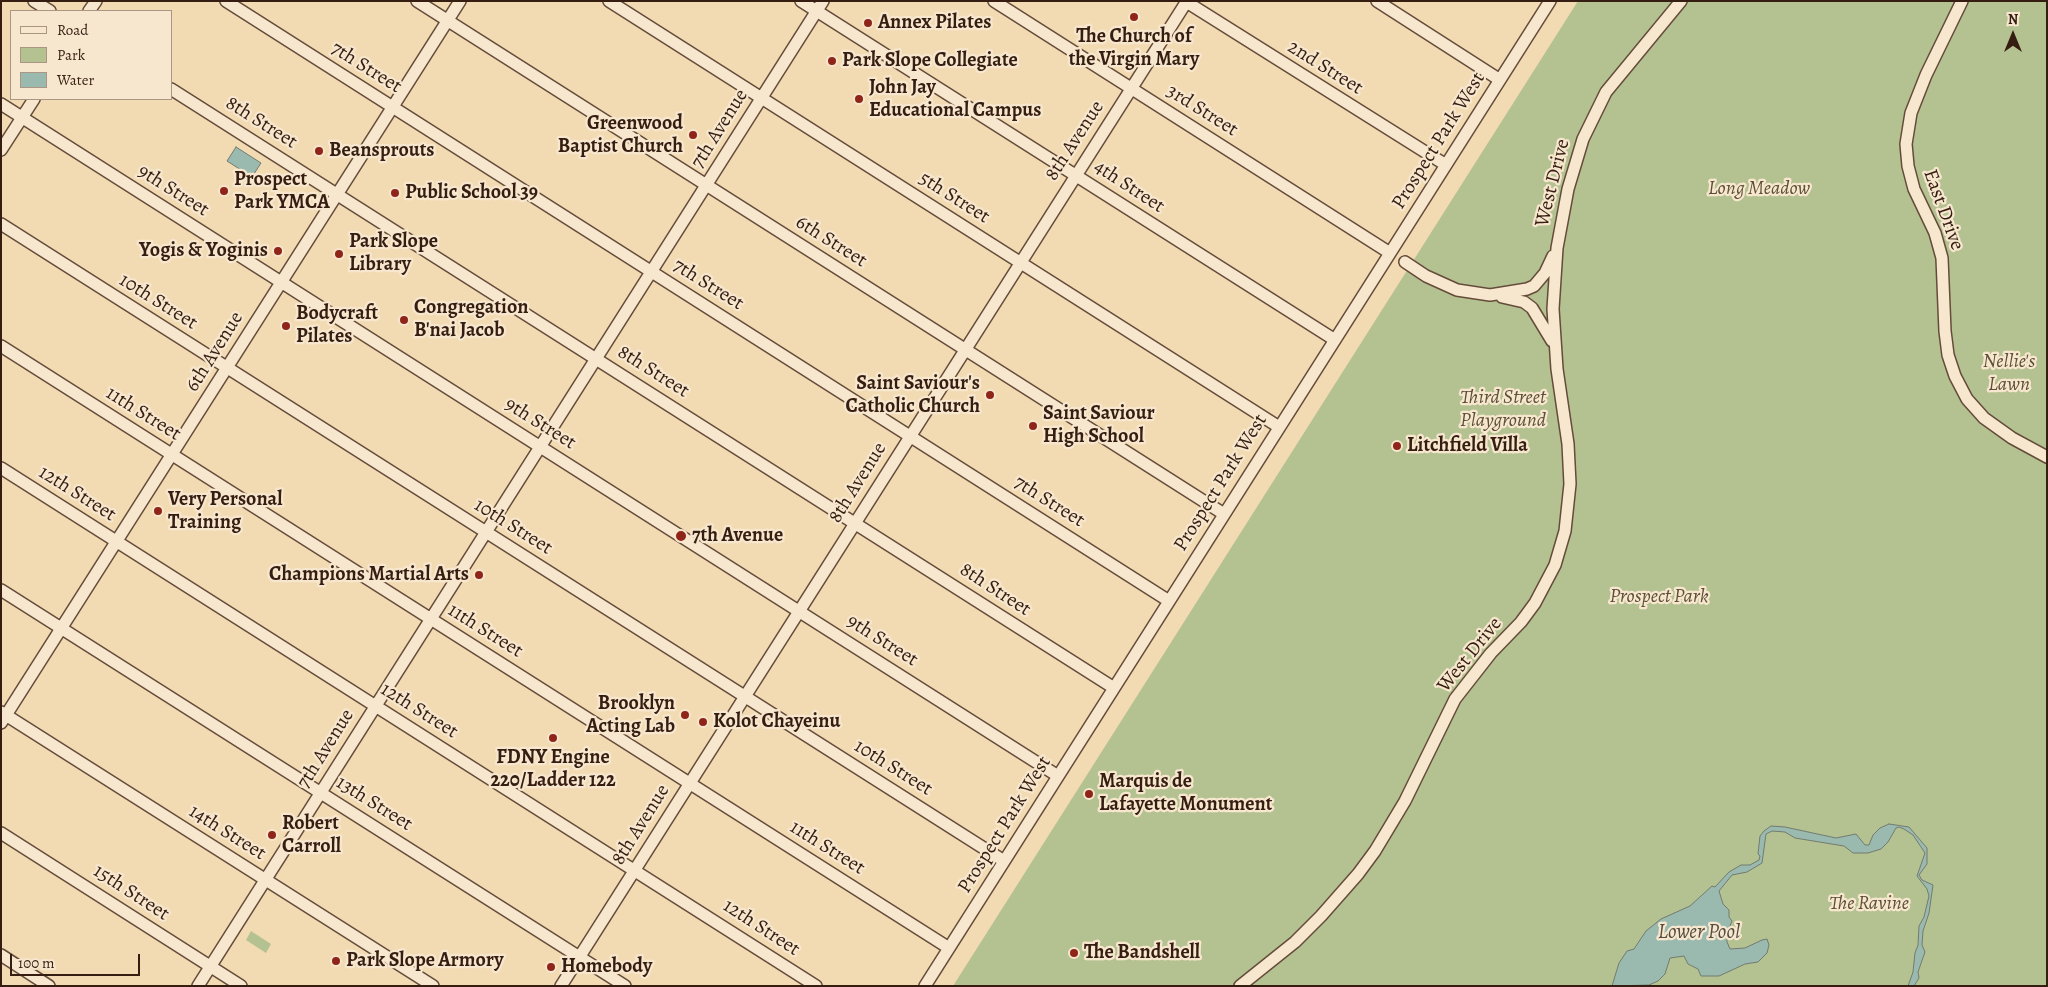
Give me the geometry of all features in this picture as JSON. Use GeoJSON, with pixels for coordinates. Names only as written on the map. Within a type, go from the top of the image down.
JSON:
{"type":"FeatureCollection","features":[{"type":"Feature","properties":{"kind":"street"},"geometry":{"type":"LineString","coordinates":[[34,1],[48,10]]}},
{"type":"Feature","properties":{"kind":"street","name":"7th Street"},"geometry":{"type":"LineString","coordinates":[[226,1],[1169,601]]}},
{"type":"Feature","properties":{"kind":"street","name":"6th Street"},"geometry":{"type":"LineString","coordinates":[[417,1],[1224,514]]}},
{"type":"Feature","properties":{"kind":"street","name":"6th Avenue"},"geometry":{"type":"LineString","coordinates":[[3,716],[460,1]]}},
{"type":"Feature","properties":{"kind":"street","name":"5th Street"},"geometry":{"type":"LineString","coordinates":[[609,1],[1279,427]]}},
{"type":"Feature","properties":{"kind":"street","name":"4th Street"},"geometry":{"type":"LineString","coordinates":[[801,1],[820,6],[1076,175],[1335,340]]}},
{"type":"Feature","properties":{"kind":"street","name":"3rd Street"},"geometry":{"type":"LineString","coordinates":[[994,1],[1390,253]]}},
{"type":"Feature","properties":{"kind":"street"},"geometry":{"type":"LineString","coordinates":[[1377,1],[1500,80]]}},
{"type":"Feature","properties":{"kind":"street","name":"Prospect Park West"},"geometry":{"type":"LineString","coordinates":[[925,986],[1550,1]]}},
{"type":"Feature","properties":{"kind":"street","name":"West Drive"},"geometry":{"type":"LineString","coordinates":[[1240,986],[1295,942],[1358,874],[1405,801],[1455,699],[1491,653],[1521,622],[1535,603],[1555,566],[1565,531],[1570,484],[1568,444],[1555,345],[1553,294],[1557,248],[1573,167],[1593,116],[1614,81],[1681,1]]}},
{"type":"Feature","properties":{"kind":"street","name":"East Drive"},"geometry":{"type":"LineString","coordinates":[[1962,1],[1913,106],[1906,144],[1908,166],[1914,189],[1935,233],[1942,258],[1945,330],[1955,376],[1967,398],[1984,418],[2012,438],[2047,457]]}},
{"type":"Feature","properties":{"kind":"street","name":"8th Avenue"},"geometry":{"type":"LineString","coordinates":[[561,986],[1186,2]]}},
{"type":"Feature","properties":{"kind":"street","name":"2nd Street"},"geometry":{"type":"LineString","coordinates":[[1186,2],[1446,165]]}},
{"type":"Feature","properties":{"kind":"street","name":"7th Avenue"},"geometry":{"type":"LineString","coordinates":[[198,986],[820,6]]}},
{"type":"Feature","properties":{"kind":"street","name":"8th Street"},"geometry":{"type":"LineString","coordinates":[[172,90],[1114,688]]}},
{"type":"Feature","properties":{"kind":"street"},"geometry":{"type":"LineString","coordinates":[[1,150],[33,100]]}},
{"type":"Feature","properties":{"kind":"street","name":"9th Street"},"geometry":{"type":"LineString","coordinates":[[1,104],[1058,776]]}},
{"type":"Feature","properties":{"kind":"street","name":"10th Street"},"geometry":{"type":"LineString","coordinates":[[1,224],[1004,861]]}},
{"type":"Feature","properties":{"kind":"street"},"geometry":{"type":"LineString","coordinates":[[1405,262],[1426,276],[1457,290],[1490,295],[1527,289],[1534,286],[1545,273],[1557,248]]}},
{"type":"Feature","properties":{"kind":"street","name":"West Drive"},"geometry":{"type":"LineString","coordinates":[[1490,295],[1524,302],[1532,308],[1555,345]]}},
{"type":"Feature","properties":{"kind":"street","name":"11th Street"},"geometry":{"type":"LineString","coordinates":[[1,346],[950,948]]}},
{"type":"Feature","properties":{"kind":"street","name":"12th Street"},"geometry":{"type":"LineString","coordinates":[[1,468],[816,986]]}},
{"type":"Feature","properties":{"kind":"street","name":"13th Street"},"geometry":{"type":"LineString","coordinates":[[1,590],[625,986]]}},
{"type":"Feature","properties":{"kind":"street","name":"14th Street"},"geometry":{"type":"LineString","coordinates":[[3,716],[433,986]]}},
{"type":"Feature","properties":{"kind":"street","name":"15th Street"},"geometry":{"type":"LineString","coordinates":[[1,833],[241,986]]}},
{"type":"Feature","properties":{"kind":"street"},"geometry":{"type":"LineString","coordinates":[[1,955],[49,986]]}},
{"type":"Feature","properties":{"kind":"green space","name":"Prospect Park"},"geometry":{"type":"Polygon","coordinates":[[[1578,1],[2047,1],[2047,986],[953,986],[1578,1]]]}},
{"type":"Feature","properties":{"kind":"green space"},"geometry":{"type":"Polygon","coordinates":[[[251,931],[271,944],[266,953],[246,940],[251,931]]]}},
{"type":"Feature","properties":{"kind":"water"},"geometry":{"type":"Polygon","coordinates":[[[236,147],[261,163],[252,177],[227,161],[236,147]]]}},
{"type":"Feature","properties":{"kind":"water","name":"Lower Pool"},"geometry":{"type":"Polygon","coordinates":[[[1889,824],[1909,827],[1927,848],[1927,864],[1919,875],[1922,880],[1933,885],[1929,913],[1923,931],[1922,945],[1925,952],[1918,972],[1919,978],[1914,986],[1908,986],[1913,972],[1918,945],[1919,926],[1924,917],[1929,896],[1927,889],[1917,876],[1925,853],[1913,835],[1899,827],[1896,828],[1888,842],[1881,849],[1868,853],[1853,853],[1844,846],[1795,838],[1785,832],[1772,831],[1766,834],[1762,863],[1747,872],[1732,875],[1719,891],[1723,904],[1729,910],[1729,917],[1732,921],[1727,933],[1727,942],[1730,949],[1745,948],[1767,939],[1769,945],[1767,953],[1758,962],[1745,964],[1719,976],[1701,976],[1698,969],[1688,964],[1684,956],[1670,958],[1665,974],[1658,981],[1649,985],[1612,986],[1619,963],[1627,951],[1634,949],[1646,931],[1661,919],[1690,906],[1712,886],[1715,887],[1729,872],[1741,865],[1750,865],[1759,860],[1760,836],[1771,826],[1785,827],[1836,838],[1856,834],[1865,845],[1869,845],[1873,835],[1880,828],[1889,824]]]}},
{"type":"Feature","properties":{"kind":"place","name":"The Church of the Virgin Mary"},"geometry":{"type":"Point","coordinates":[1134,17]}},
{"type":"Feature","properties":{"kind":"place","name":"Annex Pilates"},"geometry":{"type":"Point","coordinates":[868,23]}},
{"type":"Feature","properties":{"kind":"place","name":"Park Slope Collegiate"},"geometry":{"type":"Point","coordinates":[832,61]}},
{"type":"Feature","properties":{"kind":"place","name":"John Jay Educational Campus"},"geometry":{"type":"Point","coordinates":[859,99]}},
{"type":"Feature","properties":{"kind":"place","name":"Greenwood Baptist Church"},"geometry":{"type":"Point","coordinates":[693,135]}},
{"type":"Feature","properties":{"kind":"place","name":"Beansprouts"},"geometry":{"type":"Point","coordinates":[319,151]}},
{"type":"Feature","properties":{"kind":"place","name":"Prospect Park YMCA"},"geometry":{"type":"Point","coordinates":[224,191]}},
{"type":"Feature","properties":{"kind":"place","name":"Public School 39"},"geometry":{"type":"Point","coordinates":[395,193]}},
{"type":"Feature","properties":{"kind":"place","name":"Yogis & Yoginis"},"geometry":{"type":"Point","coordinates":[278,251]}},
{"type":"Feature","properties":{"kind":"place","name":"Park Slope Library"},"geometry":{"type":"Point","coordinates":[339,254]}},
{"type":"Feature","properties":{"kind":"place","name":"Congregation B'nai Jacob"},"geometry":{"type":"Point","coordinates":[404,320]}},
{"type":"Feature","properties":{"kind":"place","name":"Bodycraft Pilates"},"geometry":{"type":"Point","coordinates":[286,326]}},
{"type":"Feature","properties":{"kind":"place","name":"Saint Saviour's Catholic Church"},"geometry":{"type":"Point","coordinates":[990,395]}},
{"type":"Feature","properties":{"kind":"place","name":"Saint Saviour High School"},"geometry":{"type":"Point","coordinates":[1033,426]}},
{"type":"Feature","properties":{"kind":"place","name":"Litchfield Villa"},"geometry":{"type":"Point","coordinates":[1397,446]}},
{"type":"Feature","properties":{"kind":"place","name":"Very Personal Training"},"geometry":{"type":"Point","coordinates":[158,511]}},
{"type":"Feature","properties":{"kind":"place","name":"7th Avenue"},"geometry":{"type":"Point","coordinates":[681,536]}},
{"type":"Feature","properties":{"kind":"place","name":"Champions Martial Arts"},"geometry":{"type":"Point","coordinates":[479,575]}},
{"type":"Feature","properties":{"kind":"place","name":"Brooklyn Acting Lab"},"geometry":{"type":"Point","coordinates":[685,715]}},
{"type":"Feature","properties":{"kind":"place","name":"Kolot Chayeinu"},"geometry":{"type":"Point","coordinates":[703,722]}},
{"type":"Feature","properties":{"kind":"place","name":"FDNY Engine 220/Ladder 122"},"geometry":{"type":"Point","coordinates":[553,738]}},
{"type":"Feature","properties":{"kind":"place","name":"Marquis de Lafayette Monument"},"geometry":{"type":"Point","coordinates":[1089,794]}},
{"type":"Feature","properties":{"kind":"place","name":"Robert Carroll"},"geometry":{"type":"Point","coordinates":[272,835]}},
{"type":"Feature","properties":{"kind":"place","name":"The Bandshell"},"geometry":{"type":"Point","coordinates":[1074,953]}},
{"type":"Feature","properties":{"kind":"place","name":"Park Slope Armory"},"geometry":{"type":"Point","coordinates":[336,961]}},
{"type":"Feature","properties":{"kind":"place","name":"Homebody"},"geometry":{"type":"Point","coordinates":[551,967]}},
{"type":"Feature","properties":{"kind":"park label","name":"Long Meadow"},"geometry":{"type":"Point","coordinates":[1759,189]}},
{"type":"Feature","properties":{"kind":"park label","name":"Nellie's Lawn"},"geometry":{"type":"Point","coordinates":[2009,374]}},
{"type":"Feature","properties":{"kind":"park label","name":"Third Street Playground"},"geometry":{"type":"Point","coordinates":[1503,410]}},
{"type":"Feature","properties":{"kind":"park label","name":"The Ravine"},"geometry":{"type":"Point","coordinates":[1869,904]}}]}
